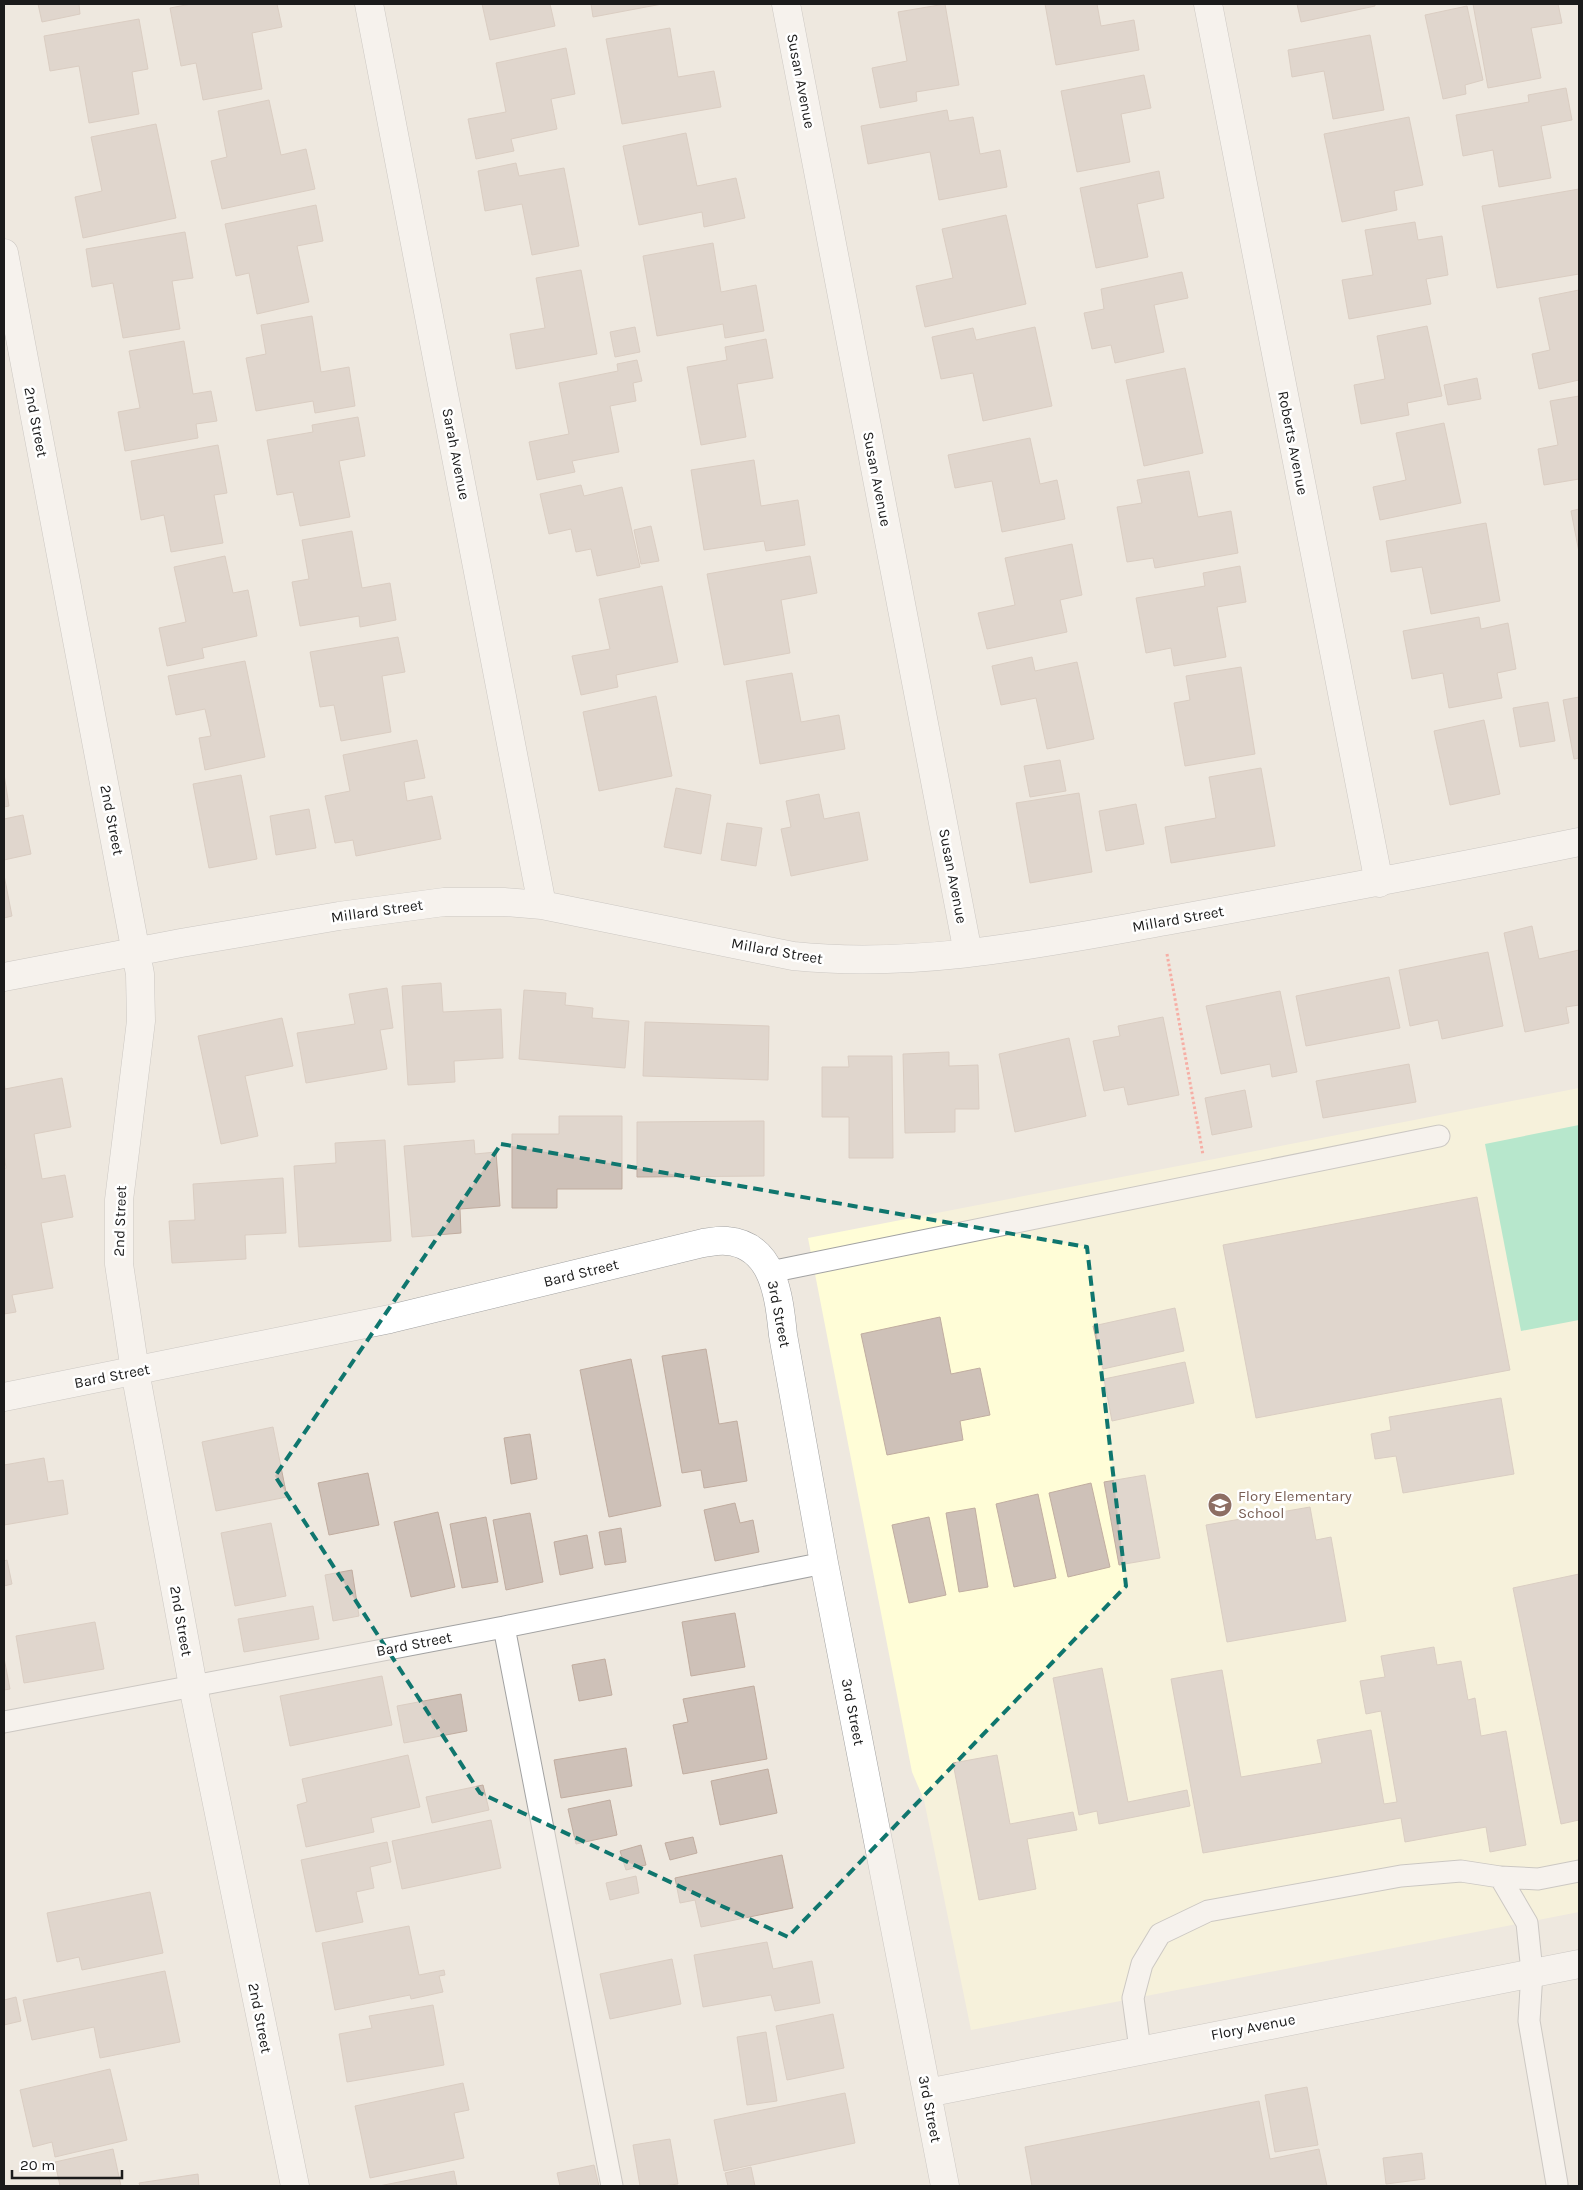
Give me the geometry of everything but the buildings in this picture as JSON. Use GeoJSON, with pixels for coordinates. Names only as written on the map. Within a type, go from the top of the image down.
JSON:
{"type":"FeatureCollection","features":[{"type":"Feature","properties":{"kind":"street","name":"Sarah Avenue"},"geometry":{"type":"LineString","coordinates":[[370,4],[542,905]]}},
{"type":"Feature","properties":{"kind":"street","name":"Susan Avenue"},"geometry":{"type":"LineString","coordinates":[[786,4],[968,953]]}},
{"type":"Feature","properties":{"kind":"street","name":"Roberts Avenue"},"geometry":{"type":"LineString","coordinates":[[1208,4],[1379,883]]}},
{"type":"Feature","properties":{"kind":"street","name":"2nd Street"},"geometry":{"type":"LineString","coordinates":[[4,253],[140,974],[141,1020],[119,1200],[118,1229],[119,1264],[135,1371],[193,1686],[295,2186]]}},
{"type":"Feature","properties":{"kind":"street","name":"Millard Street"},"geometry":{"type":"LineString","coordinates":[[4,977],[135,951],[339,916],[444,902],[504,902],[542,905],[793,956],[828,960],[891,960],[1014,948],[1379,883],[1579,842]]}},
{"type":"Feature","properties":{"kind":"street","name":"Bard Street"},"geometry":{"type":"LineString","coordinates":[[4,1397],[390,1319],[703,1243],[726,1241],[746,1246]]}},
{"type":"Feature","properties":{"kind":"street","name":"3rd Street"},"geometry":{"type":"LineString","coordinates":[[746,1246],[763,1258],[770,1272],[780,1304],[783,1335],[824,1563],[945,2186]]}},
{"type":"Feature","properties":{"kind":"street","name":"Flory Avenue"},"geometry":{"type":"LineString","coordinates":[[927,2093],[1140,2049],[1579,1964]]}},
{"type":"Feature","properties":{"kind":"lane"},"geometry":{"type":"LineString","coordinates":[[770,1272],[1439,1136]]}},
{"type":"Feature","properties":{"kind":"lane","name":"Bard Street"},"geometry":{"type":"LineString","coordinates":[[4,1722],[504,1627],[824,1563]]}},
{"type":"Feature","properties":{"kind":"lane"},"geometry":{"type":"LineString","coordinates":[[504,1627],[612,2186]]}},
{"type":"Feature","properties":{"kind":"lane"},"geometry":{"type":"LineString","coordinates":[[1140,2049],[1133,1998],[1142,1964],[1160,1934],[1208,1911],[1402,1876],[1461,1871],[1500,1877],[1538,1879],[1579,1871]]}},
{"type":"Feature","properties":{"kind":"lane"},"geometry":{"type":"LineString","coordinates":[[1500,1877],[1527,1923],[1532,1972],[1529,2021],[1557,2184]]}},
{"type":"Feature","properties":{"kind":"path"},"geometry":{"type":"LineString","coordinates":[[1160,922],[1208,1183]]}},
{"type":"Feature","properties":{"kind":"highlighted area"},"geometry":{"type":"Polygon","coordinates":[[[501,1144],[1087,1247],[1126,1586],[788,1937],[480,1793],[275,1476],[501,1144]]]}},
{"type":"Feature","properties":{"kind":"shaded area","name":"Flory Elementary School"},"geometry":{"type":"Polygon","coordinates":[[[1579,1088],[1579,1912],[971,2030],[924,1800],[912,1772],[808,1238],[1579,1088]]]}},
{"type":"Feature","properties":{"kind":"green space"},"geometry":{"type":"Polygon","coordinates":[[[1579,1125],[1579,1320],[1521,1331],[1485,1144],[1579,1125]]]}},
{"type":"Feature","properties":{"kind":"place","name":"Flory Elementary School"},"geometry":{"type":"Point","coordinates":[1220,1505]}}]}
